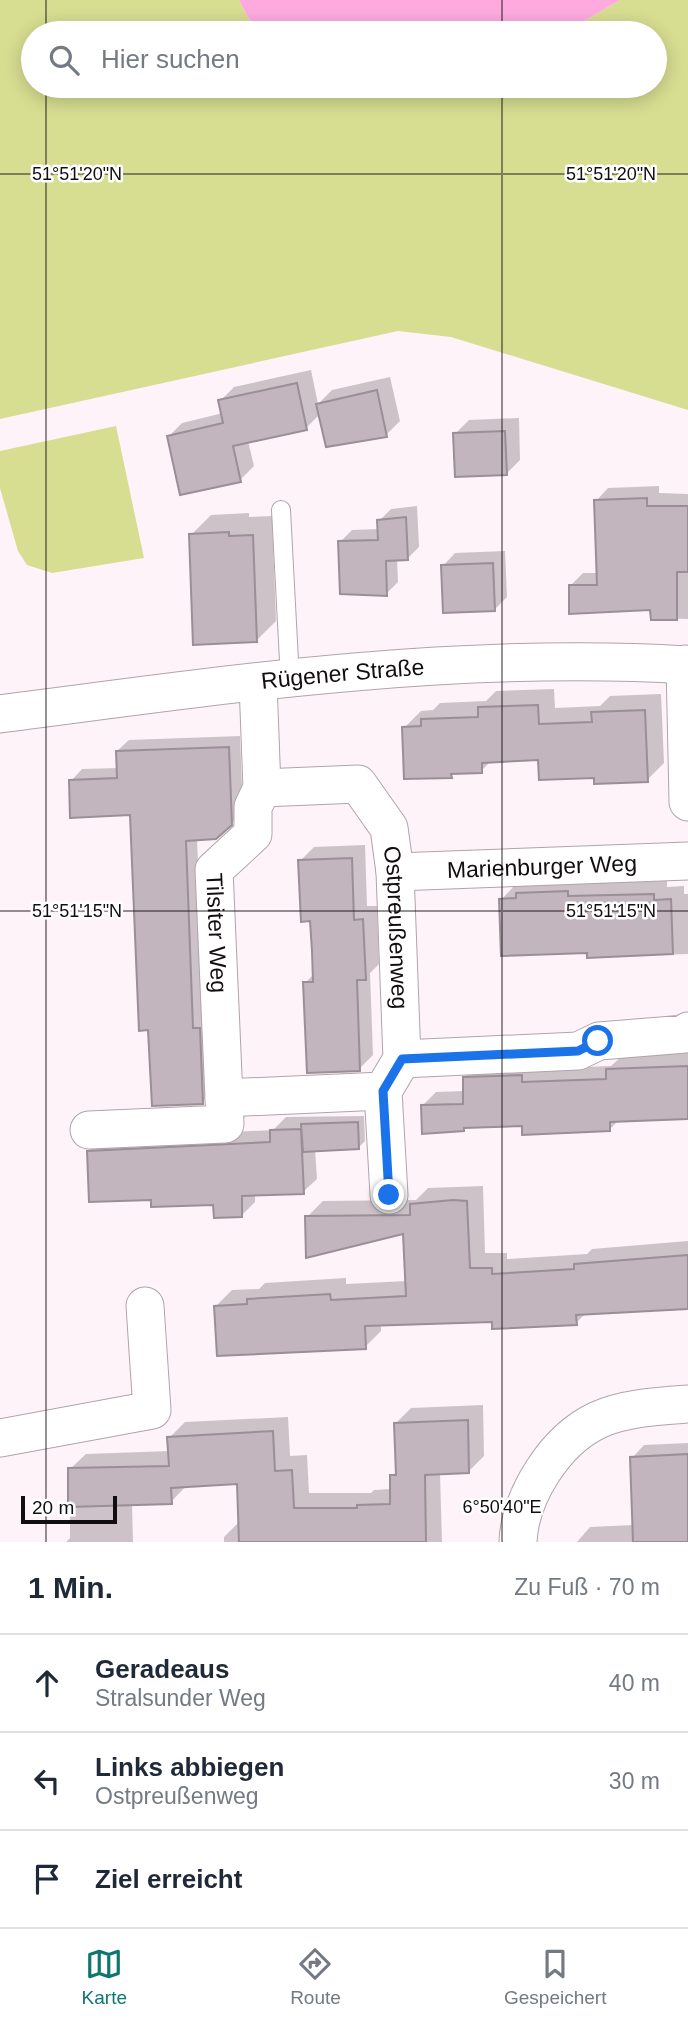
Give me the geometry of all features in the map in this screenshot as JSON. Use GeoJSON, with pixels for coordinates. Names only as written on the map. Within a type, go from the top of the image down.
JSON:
{"type":"FeatureCollection","features":[{"type":"Feature","properties":{"kind":"street","name":"Rügener Straße"},"geometry":{"type":"LineString","coordinates":[[0,715],[274,682],[524,662],[686,664]]}},
{"type":"Feature","properties":{"kind":"street"},"geometry":{"type":"LineString","coordinates":[[686,664],[688,802]]}},
{"type":"Feature","properties":{"kind":"street"},"geometry":{"type":"LineString","coordinates":[[262,788],[274,682]]}},
{"type":"Feature","properties":{"kind":"street","name":"Ostpreußenweg"},"geometry":{"type":"LineString","coordinates":[[262,788],[358,784],[389,828],[395,872],[402,1059]]}},
{"type":"Feature","properties":{"kind":"street","name":"Tilsiter Weg"},"geometry":{"type":"LineString","coordinates":[[89,1130],[225,1124],[214,870],[253,834],[253,807],[262,788]]}},
{"type":"Feature","properties":{"kind":"street","name":"Marienburger Weg"},"geometry":{"type":"LineString","coordinates":[[395,872],[688,861]]}},
{"type":"Feature","properties":{"kind":"street"},"geometry":{"type":"LineString","coordinates":[[389,1195],[383,1091],[402,1059],[578,1051],[598,1041],[685,1034],[688,1031]]}},
{"type":"Feature","properties":{"kind":"street"},"geometry":{"type":"LineString","coordinates":[[224,1098],[383,1091]]}},
{"type":"Feature","properties":{"kind":"street"},"geometry":{"type":"LineString","coordinates":[[0,1438],[152,1410],[145,1306]]}},
{"type":"Feature","properties":{"kind":"street"},"geometry":{"type":"LineString","coordinates":[[518,1542],[524,1502],[567,1441],[598,1420],[655,1406],[688,1404]]}},
{"type":"Feature","properties":{"kind":"lane"},"geometry":{"type":"LineString","coordinates":[[274,682],[281,510]]}},
{"type":"Feature","properties":{"kind":"green space"},"geometry":{"type":"Polygon","coordinates":[[[0,0],[239,0],[252,21],[21,21],[21,98],[667,98],[667,21],[584,21],[620,0],[688,0],[688,410],[451,337],[398,331],[0,419],[0,0]]]}},
{"type":"Feature","properties":{"kind":"green space"},"geometry":{"type":"Polygon","coordinates":[[[116,426],[144,558],[52,573],[27,565],[18,551],[0,488],[0,451],[116,426]]]}},
{"type":"Feature","properties":{"kind":"shaded area"},"geometry":{"type":"Polygon","coordinates":[[[239,0],[620,0],[584,21],[249,19],[239,0]]]}},
{"type":"Feature","properties":{"kind":"building"},"geometry":{"type":"Polygon","coordinates":[[[297,383],[307,430],[233,446],[241,482],[180,495],[167,436],[223,423],[218,400],[297,383]]]}},
{"type":"Feature","properties":{"kind":"building"},"geometry":{"type":"Polygon","coordinates":[[[377,390],[387,437],[326,447],[316,404],[377,390]]]}},
{"type":"Feature","properties":{"kind":"building"},"geometry":{"type":"Polygon","coordinates":[[[505,431],[507,475],[455,477],[453,433],[505,431]]]}},
{"type":"Feature","properties":{"kind":"building"},"geometry":{"type":"Polygon","coordinates":[[[647,498],[647,506],[688,506],[688,572],[677,572],[677,620],[651,620],[650,610],[569,614],[569,585],[597,585],[594,500],[647,498]]]}},
{"type":"Feature","properties":{"kind":"building"},"geometry":{"type":"Polygon","coordinates":[[[406,517],[408,560],[386,561],[387,596],[340,594],[338,541],[378,540],[377,520],[406,517]]]}},
{"type":"Feature","properties":{"kind":"building"},"geometry":{"type":"Polygon","coordinates":[[[229,532],[229,536],[253,535],[257,642],[193,645],[189,534],[229,532]]]}},
{"type":"Feature","properties":{"kind":"building"},"geometry":{"type":"Polygon","coordinates":[[[493,563],[495,611],[443,613],[441,565],[493,563]]]}},
{"type":"Feature","properties":{"kind":"building"},"geometry":{"type":"Polygon","coordinates":[[[538,705],[539,724],[592,722],[591,712],[645,710],[648,782],[594,784],[594,778],[539,780],[538,760],[482,763],[482,773],[451,774],[452,778],[404,779],[402,727],[421,726],[421,719],[478,717],[478,707],[538,705]]]}},
{"type":"Feature","properties":{"kind":"building"},"geometry":{"type":"Polygon","coordinates":[[[229,747],[232,825],[216,839],[186,841],[193,1028],[200,1028],[203,1104],[152,1106],[148,1030],[139,1031],[130,815],[70,818],[69,780],[117,778],[116,751],[229,747]]]}},
{"type":"Feature","properties":{"kind":"building"},"geometry":{"type":"Polygon","coordinates":[[[352,858],[354,920],[363,919],[366,980],[357,980],[360,1071],[307,1073],[303,982],[313,982],[312,951],[310,921],[301,922],[298,860],[352,858]]]}},
{"type":"Feature","properties":{"kind":"building"},"geometry":{"type":"Polygon","coordinates":[[[568,891],[568,896],[654,894],[654,900],[671,899],[673,954],[587,958],[587,953],[501,956],[499,899],[516,898],[516,893],[568,891]]]}},
{"type":"Feature","properties":{"kind":"building"},"geometry":{"type":"Polygon","coordinates":[[[688,1066],[688,1119],[610,1122],[610,1131],[522,1135],[522,1126],[464,1128],[464,1131],[422,1134],[421,1105],[463,1104],[463,1077],[522,1075],[522,1082],[606,1079],[606,1069],[688,1066]]]}},
{"type":"Feature","properties":{"kind":"building"},"geometry":{"type":"Polygon","coordinates":[[[358,1122],[359,1149],[303,1152],[301,1124],[358,1122]]]}},
{"type":"Feature","properties":{"kind":"building"},"geometry":{"type":"Polygon","coordinates":[[[301,1129],[304,1194],[242,1196],[242,1217],[214,1218],[213,1205],[151,1207],[151,1200],[89,1202],[87,1151],[270,1142],[270,1130],[301,1129]]]}},
{"type":"Feature","properties":{"kind":"building"},"geometry":{"type":"Polygon","coordinates":[[[467,1201],[470,1268],[492,1268],[492,1274],[574,1269],[574,1264],[688,1255],[688,1309],[576,1315],[577,1325],[492,1329],[492,1322],[365,1326],[366,1349],[217,1356],[214,1306],[247,1304],[247,1299],[330,1294],[331,1300],[406,1296],[403,1234],[306,1258],[305,1216],[410,1215],[410,1204],[467,1201]]]}},
{"type":"Feature","properties":{"kind":"building"},"geometry":{"type":"Polygon","coordinates":[[[468,1420],[469,1473],[425,1475],[426,1542],[239,1542],[237,1484],[171,1488],[172,1504],[68,1507],[68,1468],[169,1466],[167,1437],[273,1431],[275,1471],[292,1470],[294,1508],[357,1508],[357,1505],[390,1504],[390,1475],[396,1475],[394,1423],[468,1420]]]}},
{"type":"Feature","properties":{"kind":"building"},"geometry":{"type":"Polygon","coordinates":[[[688,1454],[688,1542],[633,1542],[630,1457],[688,1454]]]}},
{"type":"Feature","properties":{"kind":"route"},"geometry":{"type":"LineString","coordinates":[[389,1195],[383,1091],[402,1059],[578,1051],[598,1041]]}}]}
